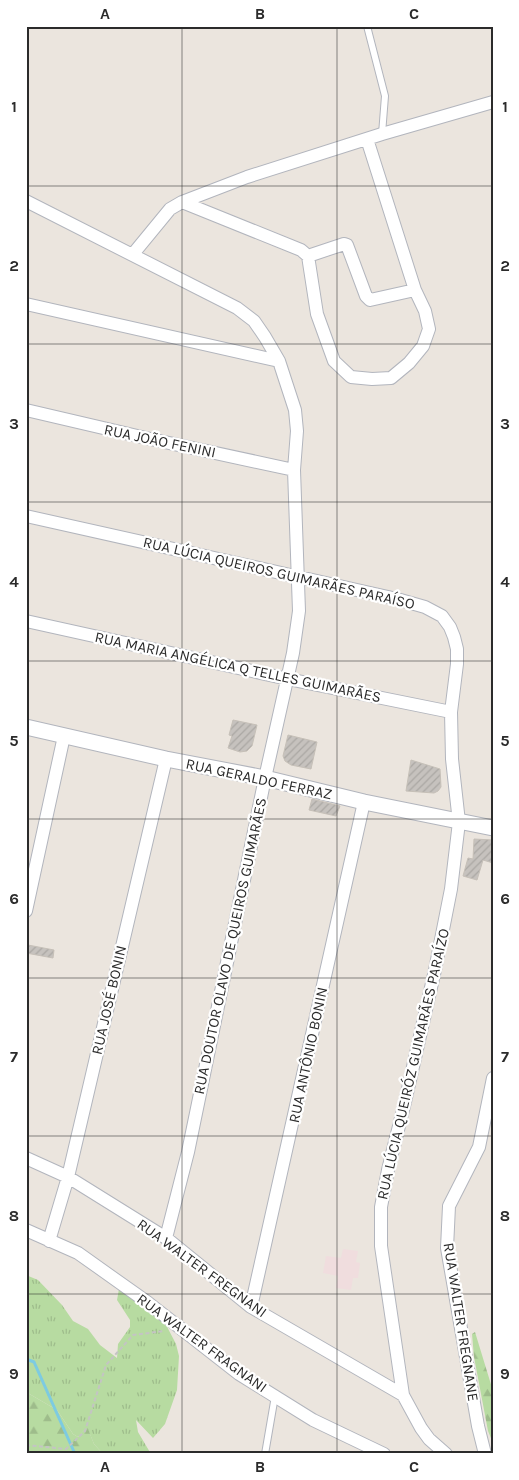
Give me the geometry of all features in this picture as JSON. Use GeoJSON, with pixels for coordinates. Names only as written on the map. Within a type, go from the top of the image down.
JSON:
{"type":"FeatureCollection","features":[{"type":"Feature","properties":{"kind":"street"},"geometry":{"type":"LineString","coordinates":[[133,254],[165,215],[182,202],[247,177],[382,134],[493,102]]}},
{"type":"Feature","properties":{"kind":"street"},"geometry":{"type":"LineString","coordinates":[[182,202],[301,250],[308,256],[317,314],[334,362],[351,377],[391,378],[409,363],[423,346],[429,328],[367,139]]}},
{"type":"Feature","properties":{"kind":"street","name":"RUA DOUTOR OLAVO DE QUEIROS GUIMARÃES"},"geometry":{"type":"LineString","coordinates":[[26,202],[133,254],[237,308],[254,322],[265,336],[279,361],[295,410],[297,431],[294,470],[299,611],[293,653],[265,778],[188,1152],[166,1238]]}},
{"type":"Feature","properties":{"kind":"street"},"geometry":{"type":"LineString","coordinates":[[308,256],[344,244],[348,245],[366,296],[370,300],[415,290]]}},
{"type":"Feature","properties":{"kind":"street"},"geometry":{"type":"LineString","coordinates":[[26,304],[279,361]]}},
{"type":"Feature","properties":{"kind":"street","name":"RUA JOÃO FENINI"},"geometry":{"type":"LineString","coordinates":[[26,410],[294,470]]}},
{"type":"Feature","properties":{"kind":"street","name":"RUA LÚCIA QUEIROS GUIMARÃES PARAÍSO"},"geometry":{"type":"LineString","coordinates":[[26,516],[397,598],[425,607],[442,616],[450,627],[456,649],[457,664],[451,712],[452,759],[459,822]]}},
{"type":"Feature","properties":{"kind":"street","name":"RUA MARIA ANGÉLICA Q TELLES GUIMARÃES"},"geometry":{"type":"LineString","coordinates":[[26,621],[288,680],[451,712]]}},
{"type":"Feature","properties":{"kind":"street","name":"RUA GERALDO FERRAZ"},"geometry":{"type":"LineString","coordinates":[[26,727],[265,778],[364,802],[493,828]]}},
{"type":"Feature","properties":{"kind":"street"},"geometry":{"type":"LineString","coordinates":[[26,911],[64,736]]}},
{"type":"Feature","properties":{"kind":"street","name":"RUA JOSÉ BONIN"},"geometry":{"type":"LineString","coordinates":[[49,1241],[68,1177],[166,758]]}},
{"type":"Feature","properties":{"kind":"street","name":"RUA ANTÔNIO BONIN"},"geometry":{"type":"LineString","coordinates":[[251,1307],[364,802]]}},
{"type":"Feature","properties":{"kind":"street","name":"RUA LÚCIA QUEIRÓZ GUIMARÃES PARAÍZO"},"geometry":{"type":"LineString","coordinates":[[403,1395],[381,1246],[381,1207],[444,925],[451,889],[459,822]]}},
{"type":"Feature","properties":{"kind":"street","name":"RUA WALTER FREGNANE"},"geometry":{"type":"LineString","coordinates":[[485,1454],[478,1426],[447,1248],[449,1206],[479,1147],[493,1078]]}},
{"type":"Feature","properties":{"kind":"street","name":"RUA WALTER FREGNANI"},"geometry":{"type":"LineString","coordinates":[[26,1158],[68,1177],[166,1238],[251,1307],[403,1395]]}},
{"type":"Feature","properties":{"kind":"street"},"geometry":{"type":"LineString","coordinates":[[26,1230],[49,1241]]}},
{"type":"Feature","properties":{"kind":"street","name":"RUA WALTER FRAGNANI"},"geometry":{"type":"LineString","coordinates":[[49,1241],[78,1252],[239,1374],[313,1420],[384,1454]]}},
{"type":"Feature","properties":{"kind":"street"},"geometry":{"type":"LineString","coordinates":[[403,1395],[429,1439],[446,1454]]}},
{"type":"Feature","properties":{"kind":"lane"},"geometry":{"type":"LineString","coordinates":[[367,26],[385,96],[382,134]]}},
{"type":"Feature","properties":{"kind":"lane"},"geometry":{"type":"LineString","coordinates":[[265,1454],[274,1396]]}},
{"type":"Feature","properties":{"kind":"path"},"geometry":{"type":"LineString","coordinates":[[26,1445],[66,1449],[85,1431],[106,1365],[133,1335],[182,1329]]}},
{"type":"Feature","properties":{"kind":"shaded area"},"geometry":{"type":"Polygon","coordinates":[[[343,1249],[358,1251],[356,1262],[360,1263],[358,1278],[353,1278],[351,1290],[336,1288],[338,1276],[323,1273],[326,1256],[341,1258],[343,1249]]]}},
{"type":"Feature","properties":{"kind":"green space"},"geometry":{"type":"Polygon","coordinates":[[[26,1275],[38,1280],[62,1305],[73,1321],[88,1329],[100,1345],[117,1358],[118,1344],[130,1327],[130,1320],[117,1300],[119,1289],[123,1289],[162,1317],[176,1344],[179,1356],[177,1390],[165,1424],[153,1438],[136,1420],[138,1432],[151,1454],[103,1454],[94,1444],[87,1427],[78,1437],[73,1434],[57,1410],[26,1392],[26,1275]]]}},
{"type":"Feature","properties":{"kind":"green space"},"geometry":{"type":"Polygon","coordinates":[[[475,1332],[493,1391],[493,1443],[488,1431],[474,1357],[472,1334],[475,1332]]]}},
{"type":"Feature","properties":{"kind":"green space"},"geometry":{"type":"Polygon","coordinates":[[[26,1392],[57,1410],[73,1434],[78,1437],[87,1426],[94,1444],[103,1454],[26,1454],[26,1392]]]}},
{"type":"Feature","properties":{"kind":"building"},"geometry":{"type":"Polygon","coordinates":[[[233,720],[257,725],[252,746],[247,751],[240,752],[228,748],[232,736],[229,735],[233,720]]]}},
{"type":"Feature","properties":{"kind":"building"},"geometry":{"type":"Polygon","coordinates":[[[288,735],[317,742],[311,769],[291,765],[285,761],[283,756],[288,735]]]}},
{"type":"Feature","properties":{"kind":"building"},"geometry":{"type":"Polygon","coordinates":[[[411,760],[440,769],[441,787],[438,791],[434,793],[406,791],[411,760]]]}},
{"type":"Feature","properties":{"kind":"building"},"geometry":{"type":"Polygon","coordinates":[[[312,799],[340,806],[336,816],[309,810],[312,799]]]}},
{"type":"Feature","properties":{"kind":"building"},"geometry":{"type":"Polygon","coordinates":[[[474,839],[493,840],[493,863],[483,860],[477,880],[463,876],[468,858],[473,859],[474,839]]]}},
{"type":"Feature","properties":{"kind":"building"},"geometry":{"type":"Polygon","coordinates":[[[28,945],[54,950],[53,958],[26,953],[28,945]]]}},
{"type":"Feature","properties":{"kind":"waterway"},"geometry":{"type":"LineString","coordinates":[[26,1359],[34,1362],[75,1454]]}}]}
